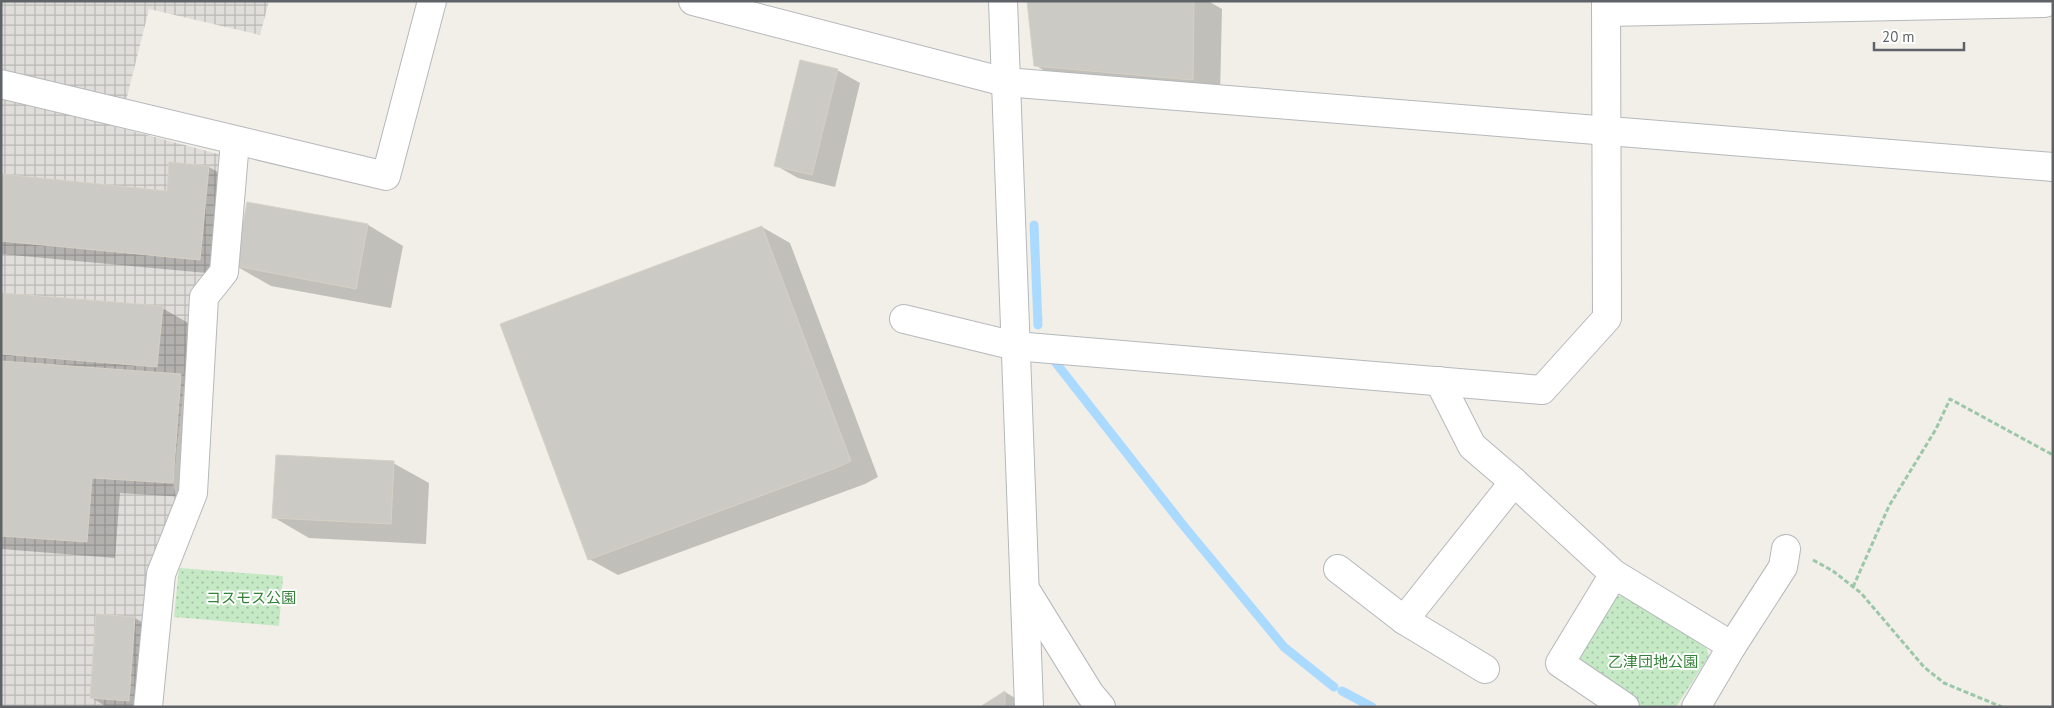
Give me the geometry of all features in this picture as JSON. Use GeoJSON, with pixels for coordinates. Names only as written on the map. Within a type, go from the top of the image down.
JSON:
{"type":"FeatureCollection","features":[{"type":"Feature","properties":{"kind":"street"},"geometry":{"type":"LineString","coordinates":[[1,84],[386,176],[432,1]]}},
{"type":"Feature","properties":{"kind":"street"},"geometry":{"type":"LineString","coordinates":[[693,1],[1005,82],[2053,167]]}},
{"type":"Feature","properties":{"kind":"street"},"geometry":{"type":"LineString","coordinates":[[1003,1],[1029,707]]}},
{"type":"Feature","properties":{"kind":"street"},"geometry":{"type":"LineString","coordinates":[[904,319],[1015,346],[1542,390],[1607,318],[1606,7],[2047,6]]}},
{"type":"Feature","properties":{"kind":"street"},"geometry":{"type":"LineString","coordinates":[[148,707],[161,574],[193,492],[204,297],[224,272],[235,141]]}},
{"type":"Feature","properties":{"kind":"street"},"geometry":{"type":"LineString","coordinates":[[1439,381],[1472,446],[1614,574],[1732,646]]}},
{"type":"Feature","properties":{"kind":"street"},"geometry":{"type":"LineString","coordinates":[[1404,620],[1514,482]]}},
{"type":"Feature","properties":{"kind":"street"},"geometry":{"type":"LineString","coordinates":[[1696,707],[1732,646],[1783,567],[1786,549]]}},
{"type":"Feature","properties":{"kind":"street"},"geometry":{"type":"LineString","coordinates":[[1338,569],[1404,620],[1485,669]]}},
{"type":"Feature","properties":{"kind":"street"},"geometry":{"type":"LineString","coordinates":[[1614,574],[1560,663],[1625,707]]}},
{"type":"Feature","properties":{"kind":"street"},"geometry":{"type":"LineString","coordinates":[[1024,588],[1090,694],[1101,707]]}},
{"type":"Feature","properties":{"kind":"path"},"geometry":{"type":"LineString","coordinates":[[1853,587],[1889,506],[1936,430],[1950,399],[2053,455]]}},
{"type":"Feature","properties":{"kind":"path"},"geometry":{"type":"LineString","coordinates":[[1786,549],[1813,560],[1832,571],[1853,587],[1870,602],[1898,639],[1924,667],[1944,683],[2002,707]]}},
{"type":"Feature","properties":{"kind":"shaded area"},"geometry":{"type":"Polygon","coordinates":[[[1,1],[269,1],[260,35],[149,9],[126,101],[1,70],[1,1]]]}},
{"type":"Feature","properties":{"kind":"shaded area"},"geometry":{"type":"Polygon","coordinates":[[[1,96],[222,155],[213,269],[195,288],[173,483],[176,497],[148,571],[138,707],[1,707],[1,96]]]}},
{"type":"Feature","properties":{"kind":"green space","name":"コスモス公園"},"geometry":{"type":"Polygon","coordinates":[[[179,568],[283,576],[279,626],[174,617],[179,568]]]}},
{"type":"Feature","properties":{"kind":"green space","name":"乙津団地公園"},"geometry":{"type":"Polygon","coordinates":[[[1626,595],[1705,644],[1709,656],[1676,707],[1643,707],[1580,664],[1579,651],[1613,597],[1626,595]]]}},
{"type":"Feature","properties":{"kind":"building"},"geometry":{"type":"Polygon","coordinates":[[[1027,1],[1194,1],[1193,80],[1034,66],[1027,1]]]}},
{"type":"Feature","properties":{"kind":"building"},"geometry":{"type":"Polygon","coordinates":[[[800,60],[838,69],[812,175],[774,166],[800,60]]]}},
{"type":"Feature","properties":{"kind":"building"},"geometry":{"type":"Polygon","coordinates":[[[169,162],[209,166],[200,260],[1,241],[1,174],[167,191],[169,162]]]}},
{"type":"Feature","properties":{"kind":"building"},"geometry":{"type":"Polygon","coordinates":[[[247,202],[368,224],[356,289],[235,266],[247,202]]]}},
{"type":"Feature","properties":{"kind":"building"},"geometry":{"type":"Polygon","coordinates":[[[762,226],[851,461],[588,560],[500,324],[762,226]]]}},
{"type":"Feature","properties":{"kind":"building"},"geometry":{"type":"Polygon","coordinates":[[[1,293],[163,306],[157,367],[1,354],[1,293]]]}},
{"type":"Feature","properties":{"kind":"building"},"geometry":{"type":"Polygon","coordinates":[[[1,361],[181,374],[173,483],[92,478],[87,542],[1,536],[1,361]]]}},
{"type":"Feature","properties":{"kind":"building"},"geometry":{"type":"Polygon","coordinates":[[[276,455],[394,461],[391,524],[272,518],[276,455]]]}},
{"type":"Feature","properties":{"kind":"building"},"geometry":{"type":"Polygon","coordinates":[[[96,614],[135,617],[129,701],[90,698],[96,614]]]}},
{"type":"Feature","properties":{"kind":"building"},"geometry":{"type":"Polygon","coordinates":[[[1005,691],[1005,707],[980,707],[1005,691]]]}},
{"type":"Feature","properties":{"kind":"waterway"},"geometry":{"type":"LineString","coordinates":[[1034,225],[1038,325]]}},
{"type":"Feature","properties":{"kind":"waterway"},"geometry":{"type":"LineString","coordinates":[[1056,363],[1183,525],[1284,647],[1334,687]]}},
{"type":"Feature","properties":{"kind":"waterway"},"geometry":{"type":"LineString","coordinates":[[1342,691],[1372,707]]}}]}
